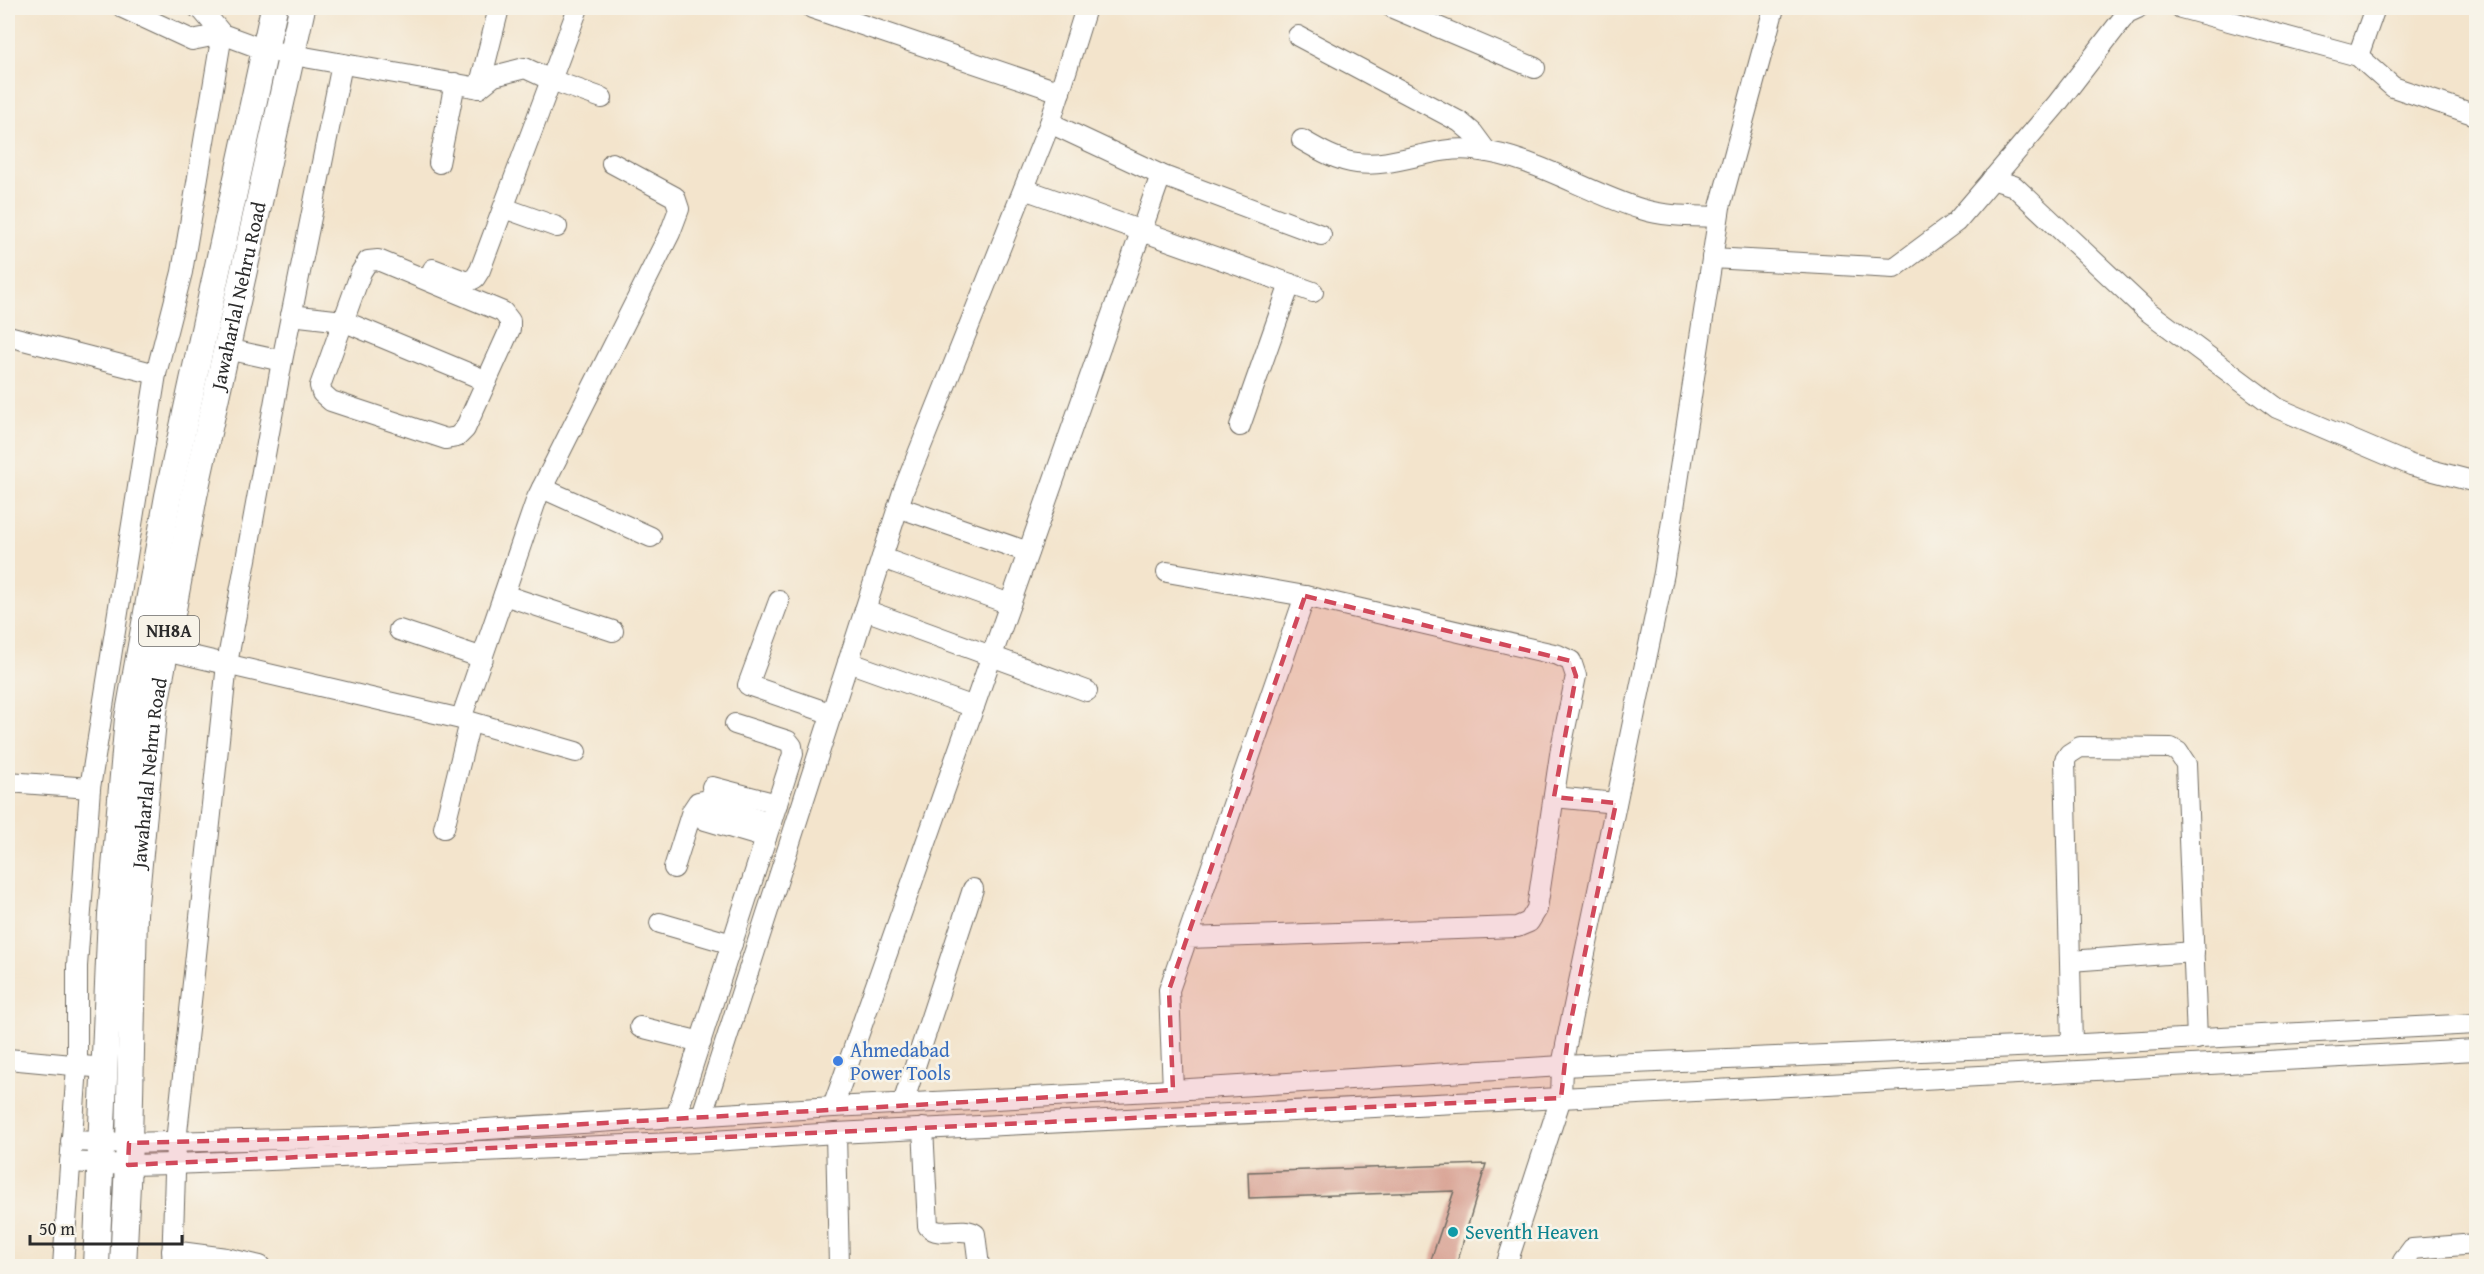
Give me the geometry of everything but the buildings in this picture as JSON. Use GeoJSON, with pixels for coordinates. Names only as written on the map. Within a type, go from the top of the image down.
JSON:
{"type":"FeatureCollection","features":[{"type":"Feature","properties":{"kind":"main road","name":"Jawaharlal Nehru Road"},"geometry":{"type":"LineString","coordinates":[[96,1266],[111,914],[128,718],[168,496],[274,8]]}},
{"type":"Feature","properties":{"kind":"main road","name":"Jawaharlal Nehru Road"},"geometry":{"type":"LineString","coordinates":[[123,1266],[134,914],[154,711],[194,496],[303,8]]}},
{"type":"Feature","properties":{"kind":"street"},"geometry":{"type":"LineString","coordinates":[[123,8],[192,40],[222,34]]}},
{"type":"Feature","properties":{"kind":"street"},"geometry":{"type":"LineString","coordinates":[[198,8],[222,34],[265,50],[479,88]]}},
{"type":"Feature","properties":{"kind":"street"},"geometry":{"type":"LineString","coordinates":[[479,88],[499,8]]}},
{"type":"Feature","properties":{"kind":"street"},"geometry":{"type":"LineString","coordinates":[[413,262],[467,282],[475,278],[504,208],[578,8]]}},
{"type":"Feature","properties":{"kind":"street"},"geometry":{"type":"LineString","coordinates":[[812,8],[1060,92]]}},
{"type":"Feature","properties":{"kind":"street"},"geometry":{"type":"LineString","coordinates":[[702,1115],[898,507],[1050,123],[1086,8]]}},
{"type":"Feature","properties":{"kind":"street"},"geometry":{"type":"LineString","coordinates":[[1393,8],[1535,68]]}},
{"type":"Feature","properties":{"kind":"street"},"geometry":{"type":"LineString","coordinates":[[1506,1266],[1562,1098],[1562,1065],[1664,573],[1718,218],[1774,8]]}},
{"type":"Feature","properties":{"kind":"street"},"geometry":{"type":"LineString","coordinates":[[2181,8],[2358,56],[2393,87],[2476,115]]}},
{"type":"Feature","properties":{"kind":"street"},"geometry":{"type":"LineString","coordinates":[[2358,56],[2375,8]]}},
{"type":"Feature","properties":{"kind":"street"},"geometry":{"type":"LineString","coordinates":[[1712,258],[1894,268],[1956,222],[2056,105],[2127,9]]}},
{"type":"Feature","properties":{"kind":"street"},"geometry":{"type":"LineString","coordinates":[[63,1266],[77,1066],[77,966],[90,788],[156,374],[182,272],[222,34]]}},
{"type":"Feature","properties":{"kind":"street"},"geometry":{"type":"LineString","coordinates":[[1298,36],[1460,122],[1487,152]]}},
{"type":"Feature","properties":{"kind":"street"},"geometry":{"type":"LineString","coordinates":[[260,1266],[226,1258],[172,1259],[174,1164],[227,664],[282,361],[342,64]]}},
{"type":"Feature","properties":{"kind":"street"},"geometry":{"type":"LineString","coordinates":[[479,88],[494,76],[525,68],[602,98]]}},
{"type":"Feature","properties":{"kind":"street"},"geometry":{"type":"LineString","coordinates":[[439,163],[455,83]]}},
{"type":"Feature","properties":{"kind":"street"},"geometry":{"type":"LineString","coordinates":[[1050,123],[1161,175],[1321,235]]}},
{"type":"Feature","properties":{"kind":"street"},"geometry":{"type":"LineString","coordinates":[[1302,141],[1335,157],[1356,163],[1378,163],[1427,152],[1456,149],[1487,152],[1550,171],[1642,210],[1718,218]]}},
{"type":"Feature","properties":{"kind":"street"},"geometry":{"type":"LineString","coordinates":[[444,828],[466,720],[483,658],[542,489],[670,233],[679,209],[675,197],[612,163]]}},
{"type":"Feature","properties":{"kind":"street"},"geometry":{"type":"LineString","coordinates":[[833,1107],[1161,175]]}},
{"type":"Feature","properties":{"kind":"street"},"geometry":{"type":"LineString","coordinates":[[1992,179],[2014,186],[2146,310],[2277,408],[2411,465],[2476,482]]}},
{"type":"Feature","properties":{"kind":"street"},"geometry":{"type":"LineString","coordinates":[[1024,189],[1313,292]]}},
{"type":"Feature","properties":{"kind":"street"},"geometry":{"type":"LineString","coordinates":[[504,208],[557,227]]}},
{"type":"Feature","properties":{"kind":"street"},"geometry":{"type":"LineString","coordinates":[[378,260],[503,312],[510,329],[465,429],[457,437],[446,439],[331,401],[322,393],[320,386],[343,321],[364,266],[368,261],[378,260]]}},
{"type":"Feature","properties":{"kind":"street"},"geometry":{"type":"LineString","coordinates":[[1240,426],[1290,284]]}},
{"type":"Feature","properties":{"kind":"street"},"geometry":{"type":"LineString","coordinates":[[291,315],[343,321],[487,381]]}},
{"type":"Feature","properties":{"kind":"street"},"geometry":{"type":"LineString","coordinates":[[8,336],[156,374]]}},
{"type":"Feature","properties":{"kind":"street"},"geometry":{"type":"LineString","coordinates":[[227,349],[282,361]]}},
{"type":"Feature","properties":{"kind":"street"},"geometry":{"type":"LineString","coordinates":[[542,489],[651,537]]}},
{"type":"Feature","properties":{"kind":"street"},"geometry":{"type":"LineString","coordinates":[[898,507],[1028,552]]}},
{"type":"Feature","properties":{"kind":"street"},"geometry":{"type":"LineString","coordinates":[[882,558],[1010,604]]}},
{"type":"Feature","properties":{"kind":"street"},"geometry":{"type":"LineString","coordinates":[[1167,573],[1305,596],[1558,655],[1571,661],[1576,676],[1537,909],[1529,922],[1517,927],[1187,938]]}},
{"type":"Feature","properties":{"kind":"street"},"geometry":{"type":"LineString","coordinates":[[504,596],[613,631]]}},
{"type":"Feature","properties":{"kind":"street"},"geometry":{"type":"LineString","coordinates":[[1173,1090],[1169,990],[1305,596]]}},
{"type":"Feature","properties":{"kind":"street"},"geometry":{"type":"LineString","coordinates":[[779,601],[748,686],[832,714]]}},
{"type":"Feature","properties":{"kind":"street"},"geometry":{"type":"LineString","coordinates":[[865,610],[1087,691]]}},
{"type":"Feature","properties":{"kind":"street"},"geometry":{"type":"LineString","coordinates":[[399,630],[483,658]]}},
{"type":"Feature","properties":{"kind":"street"},"geometry":{"type":"LineString","coordinates":[[166,650],[466,720],[576,752]]}},
{"type":"Feature","properties":{"kind":"street"},"geometry":{"type":"LineString","coordinates":[[848,662],[974,707]]}},
{"type":"Feature","properties":{"kind":"street"},"geometry":{"type":"LineString","coordinates":[[676,1117],[793,754],[792,746],[788,741],[735,724]]}},
{"type":"Feature","properties":{"kind":"street"},"geometry":{"type":"LineString","coordinates":[[2072,1045],[2066,760],[2069,754],[2080,747],[2171,748],[2178,752],[2186,764],[2197,1039]]}},
{"type":"Feature","properties":{"kind":"street"},"geometry":{"type":"LineString","coordinates":[[8,782],[90,788]]}},
{"type":"Feature","properties":{"kind":"street"},"geometry":{"type":"LineString","coordinates":[[712,787],[777,804]]}},
{"type":"Feature","properties":{"kind":"street"},"geometry":{"type":"LineString","coordinates":[[1554,797],[1616,802]]}},
{"type":"Feature","properties":{"kind":"street"},"geometry":{"type":"LineString","coordinates":[[674,868],[692,811],[698,802],[703,801],[769,831]]}},
{"type":"Feature","properties":{"kind":"street"},"geometry":{"type":"LineString","coordinates":[[705,820],[769,831]]}},
{"type":"Feature","properties":{"kind":"street"},"geometry":{"type":"LineString","coordinates":[[903,1103],[973,889]]}},
{"type":"Feature","properties":{"kind":"street"},"geometry":{"type":"LineString","coordinates":[[660,923],[732,944]]}},
{"type":"Feature","properties":{"kind":"street"},"geometry":{"type":"LineString","coordinates":[[2070,961],[2194,952]]}},
{"type":"Feature","properties":{"kind":"street"},"geometry":{"type":"LineString","coordinates":[[128,1154],[176,1142],[362,1137],[1562,1065],[2072,1045],[2476,1024]]}},
{"type":"Feature","properties":{"kind":"street"},"geometry":{"type":"LineString","coordinates":[[640,1027],[700,1042]]}},
{"type":"Feature","properties":{"kind":"street"},"geometry":{"type":"LineString","coordinates":[[70,1162],[101,1153],[128,1154],[174,1164],[697,1142],[923,1128],[1562,1098],[2476,1050]]}},
{"type":"Feature","properties":{"kind":"street"},"geometry":{"type":"LineString","coordinates":[[8,1059],[104,1068]]}},
{"type":"Feature","properties":{"kind":"street"},"geometry":{"type":"LineString","coordinates":[[923,1128],[928,1226],[936,1232],[967,1230],[975,1234],[979,1266]]}},
{"type":"Feature","properties":{"kind":"street"},"geometry":{"type":"LineString","coordinates":[[836,1133],[839,1266]]}},
{"type":"Feature","properties":{"kind":"street"},"geometry":{"type":"LineString","coordinates":[[71,1141],[101,1153]]}},
{"type":"Feature","properties":{"kind":"street"},"geometry":{"type":"LineString","coordinates":[[2403,1266],[2403,1261],[2412,1249],[2476,1244]]}},
{"type":"Feature","properties":{"kind":"highlighted area"},"geometry":{"type":"Polygon","coordinates":[[[1305,596],[1571,661],[1576,676],[1554,797],[1616,803],[1568,1035],[1561,1098],[128,1165],[129,1143],[362,1137],[1173,1090],[1169,990],[1305,596]]]}},
{"type":"Feature","properties":{"kind":"place","name":"Ahmedabad Power Tools"},"geometry":{"type":"Point","coordinates":[838,1061]}},
{"type":"Feature","properties":{"kind":"place","name":"Seventh Heaven"},"geometry":{"type":"Point","coordinates":[1453,1232]}}]}
